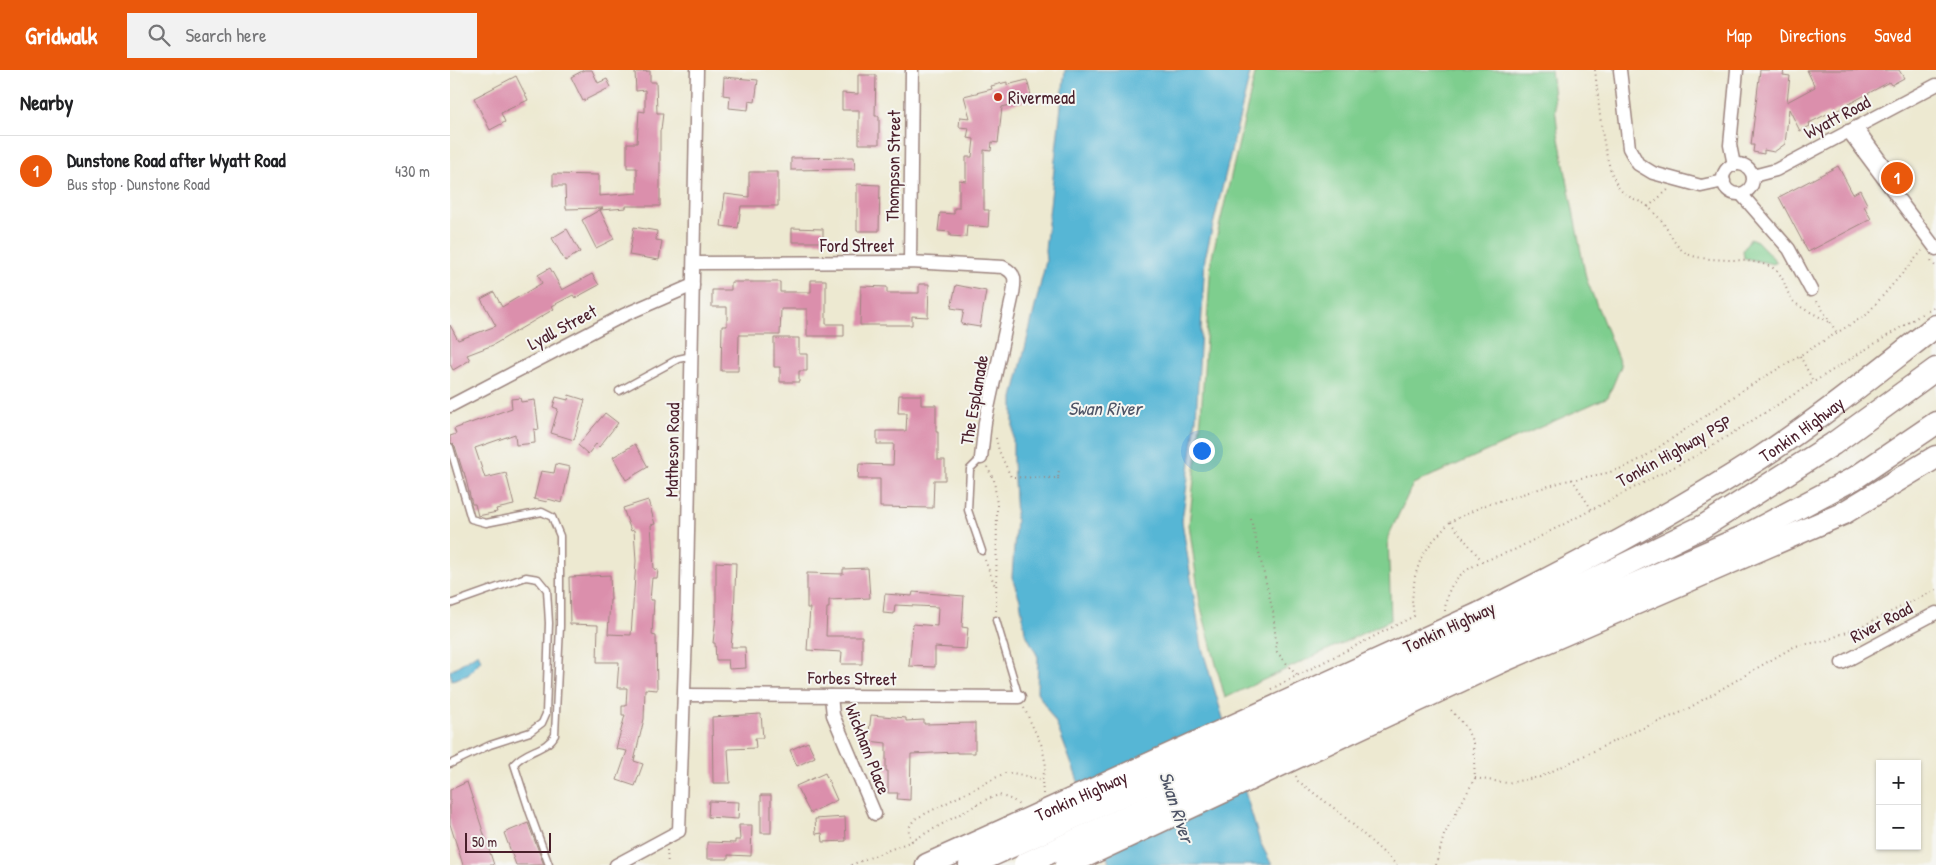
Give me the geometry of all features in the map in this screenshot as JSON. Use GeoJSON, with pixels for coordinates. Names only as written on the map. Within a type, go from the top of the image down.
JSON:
{"type":"FeatureCollection","features":[{"type":"Feature","properties":{"kind":"highway","name":"Tonkin Highway"},"geometry":{"type":"LineString","coordinates":[[1018,850],[1581,562],[1692,500],[1760,458],[1819,416],[1936,326]]}},
{"type":"Feature","properties":{"kind":"highway","name":"Tonkin Highway"},"geometry":{"type":"LineString","coordinates":[[926,865],[988,838],[1018,850],[1476,633],[1544,604],[1704,526],[1833,444],[1936,369]]}},
{"type":"Feature","properties":{"kind":"highway","name":"Tonkin Highway"},"geometry":{"type":"LineString","coordinates":[[970,865],[1018,850],[1743,537],[1855,478],[1936,423]]}},
{"type":"Feature","properties":{"kind":"highway"},"geometry":{"type":"LineString","coordinates":[[1066,865],[1500,662],[1842,514],[1936,457]]}},
{"type":"Feature","properties":{"kind":"highway"},"geometry":{"type":"LineString","coordinates":[[908,865],[988,838]]}},
{"type":"Feature","properties":{"kind":"street","name":"Matheson Road"},"geometry":{"type":"LineString","coordinates":[[616,865],[678,830],[684,695],[697,70]]}},
{"type":"Feature","properties":{"kind":"street","name":"Thompson Street"},"geometry":{"type":"LineString","coordinates":[[910,262],[912,70]]}},
{"type":"Feature","properties":{"kind":"street"},"geometry":{"type":"LineString","coordinates":[[1620,70],[1629,148],[1638,164],[1653,173],[1678,182],[1701,186],[1724,181]]}},
{"type":"Feature","properties":{"kind":"street"},"geometry":{"type":"LineString","coordinates":[[1734,165],[1730,145],[1737,70]]}},
{"type":"Feature","properties":{"kind":"street","name":"Wyatt Road"},"geometry":{"type":"LineString","coordinates":[[1753,176],[1776,170],[1936,85]]}},
{"type":"Feature","properties":{"kind":"street"},"geometry":{"type":"LineString","coordinates":[[1852,129],[1936,235]]}},
{"type":"Feature","properties":{"kind":"street"},"geometry":{"type":"LineString","coordinates":[[1852,129],[1930,250]]}},
{"type":"Feature","properties":{"kind":"street"},"geometry":{"type":"LineString","coordinates":[[1741,194],[1751,187],[1753,176],[1746,167],[1734,165],[1726,171],[1724,181],[1730,191],[1741,194],[1789,249],[1811,290]]}},
{"type":"Feature","properties":{"kind":"street","name":"Ford Street"},"geometry":{"type":"LineString","coordinates":[[694,263],[910,262],[1003,267],[1011,271],[1015,278]]}},
{"type":"Feature","properties":{"kind":"street","name":"The Esplanade"},"geometry":{"type":"LineString","coordinates":[[982,458],[986,422],[1015,278]]}},
{"type":"Feature","properties":{"kind":"street","name":"Lyall Street"},"geometry":{"type":"LineString","coordinates":[[450,406],[624,315],[693,285]]}},
{"type":"Feature","properties":{"kind":"street","name":"River Road"},"geometry":{"type":"LineString","coordinates":[[1842,662],[1936,612]]}},
{"type":"Feature","properties":{"kind":"street","name":"Forbes Street"},"geometry":{"type":"LineString","coordinates":[[684,695],[1019,697]]}},
{"type":"Feature","properties":{"kind":"street","name":"Wickham Place"},"geometry":{"type":"LineString","coordinates":[[831,696],[833,714],[875,814]]}},
{"type":"Feature","properties":{"kind":"lane"},"geometry":{"type":"LineString","coordinates":[[619,391],[678,359],[692,356]]}},
{"type":"Feature","properties":{"kind":"lane"},"geometry":{"type":"LineString","coordinates":[[450,446],[471,519],[486,523],[542,512],[552,517],[560,536],[560,626],[555,735],[551,743],[520,757],[514,764],[549,865]]}},
{"type":"Feature","properties":{"kind":"lane","name":"The Esplanade"},"geometry":{"type":"LineString","coordinates":[[982,458],[970,469],[968,510],[982,551]]}},
{"type":"Feature","properties":{"kind":"lane"},"geometry":{"type":"LineString","coordinates":[[450,604],[526,578],[538,578],[547,590],[549,623],[546,714],[542,723],[530,732],[490,745],[450,764]]}},
{"type":"Feature","properties":{"kind":"lane"},"geometry":{"type":"LineString","coordinates":[[996,620],[1019,697]]}},
{"type":"Feature","properties":{"kind":"path"},"geometry":{"type":"LineString","coordinates":[[1595,70],[1609,160],[1620,190],[1648,207],[1661,221],[1675,244],[1683,252],[1701,258],[1769,266],[1780,274],[1787,291],[1796,304],[1819,315],[1832,324]]}},
{"type":"Feature","properties":{"kind":"path"},"geometry":{"type":"LineString","coordinates":[[1648,207],[1678,182]]}},
{"type":"Feature","properties":{"kind":"path"},"geometry":{"type":"LineString","coordinates":[[1414,616],[1412,600],[1421,558],[1431,543],[1450,522],[1483,506],[1572,480],[1607,473],[1643,458],[1746,389],[1866,315],[1930,250]]}},
{"type":"Feature","properties":{"kind":"path"},"geometry":{"type":"LineString","coordinates":[[1811,290],[1837,333]]}},
{"type":"Feature","properties":{"kind":"path","name":"Tonkin Highway PSP"},"geometry":{"type":"LineString","coordinates":[[1444,612],[1447,593],[1460,574],[1483,562],[1514,550],[1699,454],[1936,306]]}},
{"type":"Feature","properties":{"kind":"path"},"geometry":{"type":"LineString","coordinates":[[1800,356],[1813,382]]}},
{"type":"Feature","properties":{"kind":"path"},"geometry":{"type":"LineString","coordinates":[[986,422],[994,424],[998,451],[1012,477],[1058,478]]}},
{"type":"Feature","properties":{"kind":"path"},"geometry":{"type":"LineString","coordinates":[[982,458],[994,480],[997,505],[996,620]]}},
{"type":"Feature","properties":{"kind":"path"},"geometry":{"type":"LineString","coordinates":[[1059,469],[1059,483]]}},
{"type":"Feature","properties":{"kind":"path"},"geometry":{"type":"LineString","coordinates":[[1572,480],[1592,510]]}},
{"type":"Feature","properties":{"kind":"path"},"geometry":{"type":"LineString","coordinates":[[1250,519],[1272,612],[1277,652],[1297,676]]}},
{"type":"Feature","properties":{"kind":"path"},"geometry":{"type":"LineString","coordinates":[[1450,522],[1483,562]]}},
{"type":"Feature","properties":{"kind":"path"},"geometry":{"type":"LineString","coordinates":[[982,551],[995,588]]}},
{"type":"Feature","properties":{"kind":"path"},"geometry":{"type":"LineString","coordinates":[[1475,778],[1507,784],[1540,777],[1631,733],[1682,712],[1795,646],[1825,641],[1866,624],[1936,590]]}},
{"type":"Feature","properties":{"kind":"path"},"geometry":{"type":"LineString","coordinates":[[1019,697],[1042,746],[1046,766],[1042,780],[1043,796]]}},
{"type":"Feature","properties":{"kind":"path"},"geometry":{"type":"LineString","coordinates":[[1436,865],[1444,835],[1475,778],[1473,743],[1466,727],[1451,710]]}},
{"type":"Feature","properties":{"kind":"path"},"geometry":{"type":"LineString","coordinates":[[912,841],[908,833],[909,826],[915,819],[1006,773],[1015,772],[1024,777],[1042,780]]}},
{"type":"Feature","properties":{"kind":"path"},"geometry":{"type":"LineString","coordinates":[[1298,781],[1339,812],[1397,865]]}},
{"type":"Feature","properties":{"kind":"path"},"geometry":{"type":"LineString","coordinates":[[851,865],[912,841],[984,800],[999,795],[1013,800],[1022,807]]}},
{"type":"Feature","properties":{"kind":"green space"},"geometry":{"type":"Polygon","coordinates":[[[1256,70],[1551,70],[1558,133],[1586,278],[1621,366],[1608,397],[1413,484],[1388,537],[1391,620],[1225,698],[1200,604],[1189,524],[1201,417],[1211,261],[1256,70]]]}},
{"type":"Feature","properties":{"kind":"green space"},"geometry":{"type":"Polygon","coordinates":[[[1750,238],[1757,241],[1777,262],[1773,264],[1744,258],[1743,251],[1750,238]]]}},
{"type":"Feature","properties":{"kind":"water","name":"Swan River"},"geometry":{"type":"Polygon","coordinates":[[[1065,70],[1251,70],[1205,258],[1196,419],[1182,521],[1202,648],[1260,842],[1272,865],[1110,865],[1056,723],[1037,692],[1038,657],[1025,632],[1020,600],[1012,577],[1016,519],[1013,460],[1013,398],[1046,261],[1045,250],[1065,70]]]}},
{"type":"Feature","properties":{"kind":"water"},"geometry":{"type":"Polygon","coordinates":[[[478,653],[481,660],[468,675],[452,680],[450,671],[478,653]]]}},
{"type":"Feature","properties":{"kind":"building"},"geometry":{"type":"Polygon","coordinates":[[[584,70],[592,70],[598,83],[607,79],[611,87],[583,101],[571,77],[584,70]]]}},
{"type":"Feature","properties":{"kind":"building"},"geometry":{"type":"Polygon","coordinates":[[[1760,70],[1784,70],[1783,75],[1790,76],[1787,102],[1815,87],[1807,70],[1899,70],[1904,78],[1891,85],[1889,82],[1829,115],[1829,113],[1809,123],[1810,126],[1800,131],[1789,109],[1785,144],[1774,152],[1764,150],[1764,154],[1753,152],[1754,145],[1751,145],[1760,70]]]}},
{"type":"Feature","properties":{"kind":"building"},"geometry":{"type":"Polygon","coordinates":[[[650,71],[650,82],[656,82],[657,113],[663,113],[660,130],[660,206],[626,206],[626,208],[600,210],[614,239],[596,248],[582,220],[603,208],[566,209],[565,186],[553,186],[553,174],[599,175],[599,196],[637,193],[637,168],[627,168],[627,143],[637,143],[639,111],[645,112],[645,90],[636,91],[635,72],[650,71]]]}},
{"type":"Feature","properties":{"kind":"building"},"geometry":{"type":"Polygon","coordinates":[[[858,75],[876,75],[875,116],[879,116],[879,144],[859,144],[859,110],[842,110],[842,93],[858,94],[858,75]]]}},
{"type":"Feature","properties":{"kind":"building"},"geometry":{"type":"Polygon","coordinates":[[[516,76],[528,100],[501,113],[505,122],[490,130],[474,98],[516,76]]]}},
{"type":"Feature","properties":{"kind":"building"},"geometry":{"type":"Polygon","coordinates":[[[724,77],[758,80],[755,102],[749,101],[748,110],[729,108],[730,96],[723,95],[724,77]]]}},
{"type":"Feature","properties":{"kind":"building"},"geometry":{"type":"Polygon","coordinates":[[[1027,80],[1032,99],[1002,107],[998,143],[992,142],[991,151],[984,150],[984,210],[989,210],[988,227],[967,225],[966,237],[950,236],[950,232],[938,231],[940,213],[954,214],[954,208],[959,208],[959,180],[966,181],[966,157],[972,157],[974,139],[967,138],[969,128],[959,127],[960,117],[970,118],[964,96],[992,89],[991,86],[1007,82],[1007,85],[1027,80]]]}},
{"type":"Feature","properties":{"kind":"building"},"geometry":{"type":"Polygon","coordinates":[[[854,157],[855,169],[791,170],[791,158],[854,157]]]}},
{"type":"Feature","properties":{"kind":"building"},"geometry":{"type":"Polygon","coordinates":[[[1838,166],[1853,194],[1860,190],[1867,204],[1864,206],[1871,219],[1808,252],[1779,197],[1838,166]]]}},
{"type":"Feature","properties":{"kind":"building"},"geometry":{"type":"Polygon","coordinates":[[[749,172],[778,172],[778,206],[741,206],[738,228],[721,226],[725,194],[749,197],[749,172]]]}},
{"type":"Feature","properties":{"kind":"building"},"geometry":{"type":"Polygon","coordinates":[[[857,184],[880,185],[879,231],[857,231],[857,184]]]}},
{"type":"Feature","properties":{"kind":"building"},"geometry":{"type":"Polygon","coordinates":[[[634,227],[657,231],[656,240],[662,241],[659,260],[629,255],[634,227]]]}},
{"type":"Feature","properties":{"kind":"building"},"geometry":{"type":"Polygon","coordinates":[[[792,228],[823,229],[823,242],[792,242],[792,228]]]}},
{"type":"Feature","properties":{"kind":"building"},"geometry":{"type":"Polygon","coordinates":[[[567,229],[580,252],[565,261],[552,238],[567,229]]]}},
{"type":"Feature","properties":{"kind":"building"},"geometry":{"type":"Polygon","coordinates":[[[550,268],[562,290],[592,274],[599,285],[575,298],[573,295],[552,306],[554,309],[493,345],[467,355],[470,360],[453,370],[450,364],[450,325],[458,340],[496,326],[481,299],[494,292],[502,307],[542,283],[538,275],[550,268]]]}},
{"type":"Feature","properties":{"kind":"building"},"geometry":{"type":"Polygon","coordinates":[[[811,280],[826,280],[826,324],[844,324],[844,336],[807,336],[807,309],[781,309],[780,335],[739,335],[738,371],[721,371],[722,326],[727,326],[727,307],[712,307],[712,290],[731,290],[731,282],[780,282],[780,292],[811,292],[811,280]]]}},
{"type":"Feature","properties":{"kind":"building"},"geometry":{"type":"Polygon","coordinates":[[[919,284],[929,284],[928,317],[912,316],[912,325],[860,325],[861,286],[887,287],[887,293],[919,293],[919,284]]]}},
{"type":"Feature","properties":{"kind":"building"},"geometry":{"type":"Polygon","coordinates":[[[956,285],[986,291],[980,327],[961,324],[964,310],[951,308],[956,285]]]}},
{"type":"Feature","properties":{"kind":"building"},"geometry":{"type":"Polygon","coordinates":[[[774,338],[799,338],[799,354],[807,354],[807,371],[799,371],[799,382],[780,382],[780,367],[774,367],[774,338]]]}},
{"type":"Feature","properties":{"kind":"building"},"geometry":{"type":"Polygon","coordinates":[[[569,395],[585,400],[574,440],[551,433],[558,409],[553,407],[556,397],[568,400],[569,395]]]}},
{"type":"Feature","properties":{"kind":"building"},"geometry":{"type":"Polygon","coordinates":[[[899,395],[921,395],[921,405],[936,405],[938,460],[945,460],[945,480],[934,480],[933,508],[880,507],[880,479],[858,479],[859,464],[893,465],[894,444],[877,444],[877,431],[906,431],[907,413],[898,413],[899,395]]]}},
{"type":"Feature","properties":{"kind":"building"},"geometry":{"type":"Polygon","coordinates":[[[520,398],[521,402],[535,400],[539,430],[534,429],[535,443],[516,445],[515,434],[475,448],[485,478],[506,473],[514,505],[496,509],[497,512],[478,516],[475,504],[472,504],[455,446],[450,442],[450,436],[456,434],[454,429],[512,408],[511,399],[520,398]]]}},
{"type":"Feature","properties":{"kind":"building"},"geometry":{"type":"Polygon","coordinates":[[[605,413],[618,423],[599,447],[596,444],[588,454],[578,445],[605,413]]]}},
{"type":"Feature","properties":{"kind":"building"},"geometry":{"type":"Polygon","coordinates":[[[635,444],[648,467],[626,480],[613,457],[635,444]]]}},
{"type":"Feature","properties":{"kind":"building"},"geometry":{"type":"Polygon","coordinates":[[[556,464],[570,467],[562,503],[548,499],[547,502],[534,499],[541,471],[554,473],[556,464]]]}},
{"type":"Feature","properties":{"kind":"building"},"geometry":{"type":"Polygon","coordinates":[[[648,500],[655,524],[651,525],[654,569],[658,570],[657,578],[652,578],[650,600],[654,600],[652,635],[656,636],[657,690],[645,689],[644,719],[634,761],[643,764],[635,786],[617,780],[627,751],[616,749],[625,715],[622,715],[622,706],[626,706],[627,688],[617,688],[619,662],[597,662],[598,625],[570,624],[569,577],[610,575],[611,600],[608,634],[631,635],[636,561],[634,530],[631,531],[623,508],[648,500]]]}},
{"type":"Feature","properties":{"kind":"building"},"geometry":{"type":"Polygon","coordinates":[[[716,562],[736,563],[731,647],[745,647],[746,668],[729,669],[728,660],[716,660],[715,643],[713,643],[716,616],[716,562]]]}},
{"type":"Feature","properties":{"kind":"building"},"geometry":{"type":"Polygon","coordinates":[[[868,568],[870,598],[829,600],[829,608],[827,608],[826,636],[862,636],[862,664],[841,664],[842,652],[807,650],[810,608],[807,608],[807,573],[843,574],[843,569],[868,568]]]}},
{"type":"Feature","properties":{"kind":"building"},"geometry":{"type":"Polygon","coordinates":[[[913,592],[964,596],[962,627],[968,628],[966,649],[935,647],[935,667],[909,666],[913,624],[937,626],[938,607],[895,605],[894,614],[883,613],[885,594],[912,596],[913,592]]]}},
{"type":"Feature","properties":{"kind":"building"},"geometry":{"type":"Polygon","coordinates":[[[761,714],[763,738],[755,738],[756,748],[728,749],[730,783],[713,783],[712,717],[761,714]]]}},
{"type":"Feature","properties":{"kind":"building"},"geometry":{"type":"Polygon","coordinates":[[[871,715],[906,718],[906,721],[924,720],[924,724],[975,723],[975,753],[911,754],[910,800],[897,799],[898,793],[888,793],[886,743],[868,741],[871,715]]]}},
{"type":"Feature","properties":{"kind":"building"},"geometry":{"type":"Polygon","coordinates":[[[808,742],[815,757],[797,766],[790,750],[808,742]]]}},
{"type":"Feature","properties":{"kind":"building"},"geometry":{"type":"Polygon","coordinates":[[[825,773],[837,800],[810,813],[796,786],[825,773]]]}},
{"type":"Feature","properties":{"kind":"building"},"geometry":{"type":"Polygon","coordinates":[[[467,782],[494,865],[463,865],[450,824],[450,790],[467,782]]]}},
{"type":"Feature","properties":{"kind":"building"},"geometry":{"type":"Polygon","coordinates":[[[761,795],[771,795],[771,833],[761,833],[761,795]]]}},
{"type":"Feature","properties":{"kind":"building"},"geometry":{"type":"Polygon","coordinates":[[[709,801],[739,802],[738,819],[708,817],[709,801]]]}},
{"type":"Feature","properties":{"kind":"building"},"geometry":{"type":"Polygon","coordinates":[[[845,817],[846,841],[823,842],[822,833],[816,834],[815,819],[845,817]]]}},
{"type":"Feature","properties":{"kind":"building"},"geometry":{"type":"Polygon","coordinates":[[[528,823],[544,865],[516,865],[504,833],[528,823]]]}},
{"type":"Feature","properties":{"kind":"building"},"geometry":{"type":"Polygon","coordinates":[[[739,825],[752,825],[751,856],[728,855],[728,859],[707,859],[707,842],[735,843],[735,840],[740,840],[739,825]]]}},
{"type":"Feature","properties":{"kind":"place","name":"Rivermead"},"geometry":{"type":"Point","coordinates":[998,97]}},
{"type":"Feature","properties":{"kind":"place","name":"Dunstone Road after Wyatt Road"},"geometry":{"type":"Point","coordinates":[1897,178]}}]}
